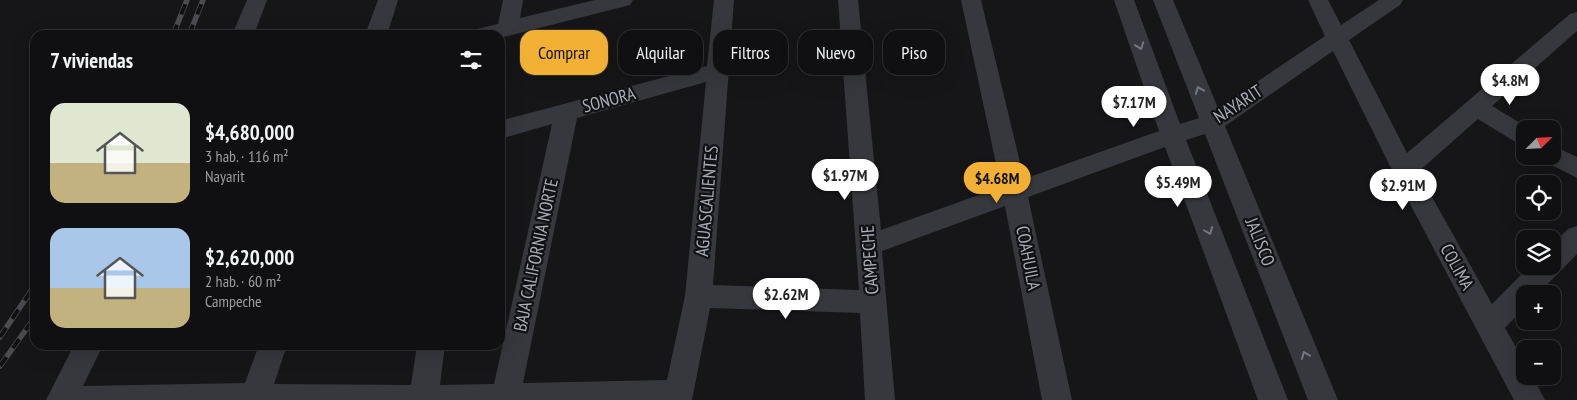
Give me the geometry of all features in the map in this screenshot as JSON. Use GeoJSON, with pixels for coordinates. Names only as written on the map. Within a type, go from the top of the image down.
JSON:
{"type":"FeatureCollection","features":[{"type":"Feature","properties":{"kind":"street"},"geometry":{"type":"LineString","coordinates":[[245,30],[257,0]]}},
{"type":"Feature","properties":{"kind":"street"},"geometry":{"type":"LineString","coordinates":[[378,30],[388,0]]}},
{"type":"Feature","properties":{"kind":"street"},"geometry":{"type":"LineString","coordinates":[[508,28],[513,0]]}},
{"type":"Feature","properties":{"kind":"street"},"geometry":{"type":"LineString","coordinates":[[500,30],[599,3],[622,0]]}},
{"type":"Feature","properties":{"kind":"street","name":"AGUASCALIENTES"},"geometry":{"type":"LineString","coordinates":[[721,30],[724,0]]}},
{"type":"Feature","properties":{"kind":"street","name":"CAMPECHE"},"geometry":{"type":"LineString","coordinates":[[848,0],[870,246],[880,400]]}},
{"type":"Feature","properties":{"kind":"street","name":"COAHUILA"},"geometry":{"type":"LineString","coordinates":[[971,0],[1015,193],[1057,400]]}},
{"type":"Feature","properties":{"kind":"street"},"geometry":{"type":"LineString","coordinates":[[1124,0],[1172,135],[1273,400]]}},
{"type":"Feature","properties":{"kind":"street","name":"JALISCO"},"geometry":{"type":"LineString","coordinates":[[1163,0],[1323,400]]}},
{"type":"Feature","properties":{"kind":"street","name":"COLIMA"},"geometry":{"type":"LineString","coordinates":[[1318,0],[1404,170],[1530,400]]}},
{"type":"Feature","properties":{"kind":"street","name":"NAYARIT"},"geometry":{"type":"LineString","coordinates":[[870,246],[1172,135],[1212,123],[1393,0]]}},
{"type":"Feature","properties":{"kind":"street"},"geometry":{"type":"LineString","coordinates":[[1404,170],[1577,19]]}},
{"type":"Feature","properties":{"kind":"street","name":"SONORA"},"geometry":{"type":"LineString","coordinates":[[505,129],[713,72]]}},
{"type":"Feature","properties":{"kind":"street","name":"AGUASCALIENTES"},"geometry":{"type":"LineString","coordinates":[[678,396],[699,296],[718,75]]}},
{"type":"Feature","properties":{"kind":"street"},"geometry":{"type":"LineString","coordinates":[[1476,107],[1516,131]]}},
{"type":"Feature","properties":{"kind":"street","name":"BAJA CALIFORNIA NORTE"},"geometry":{"type":"LineString","coordinates":[[505,399],[567,111]]}},
{"type":"Feature","properties":{"kind":"street"},"geometry":{"type":"LineString","coordinates":[[1561,159],[1577,169]]}},
{"type":"Feature","properties":{"kind":"street"},"geometry":{"type":"LineString","coordinates":[[1561,253],[1577,237]]}},
{"type":"Feature","properties":{"kind":"street"},"geometry":{"type":"LineString","coordinates":[[1489,326],[1539,275]]}},
{"type":"Feature","properties":{"kind":"street"},"geometry":{"type":"LineString","coordinates":[[699,296],[874,302]]}},
{"type":"Feature","properties":{"kind":"street"},"geometry":{"type":"LineString","coordinates":[[61,400],[86,350]]}},
{"type":"Feature","properties":{"kind":"street"},"geometry":{"type":"LineString","coordinates":[[256,397],[270,350]]}},
{"type":"Feature","properties":{"kind":"street"},"geometry":{"type":"LineString","coordinates":[[424,400],[430,350]]}},
{"type":"Feature","properties":{"kind":"street"},"geometry":{"type":"LineString","coordinates":[[76,400],[256,397],[424,400],[678,396]]}},
{"type":"Feature","properties":{"kind":"railway"},"geometry":{"type":"LineString","coordinates":[[175,30],[187,0]]}},
{"type":"Feature","properties":{"kind":"railway"},"geometry":{"type":"LineString","coordinates":[[191,30],[203,0]]}},
{"type":"Feature","properties":{"kind":"railway"},"geometry":{"type":"LineString","coordinates":[[0,337],[30,292]]}},
{"type":"Feature","properties":{"kind":"railway"},"geometry":{"type":"LineString","coordinates":[[0,366],[30,324]]}}]}
